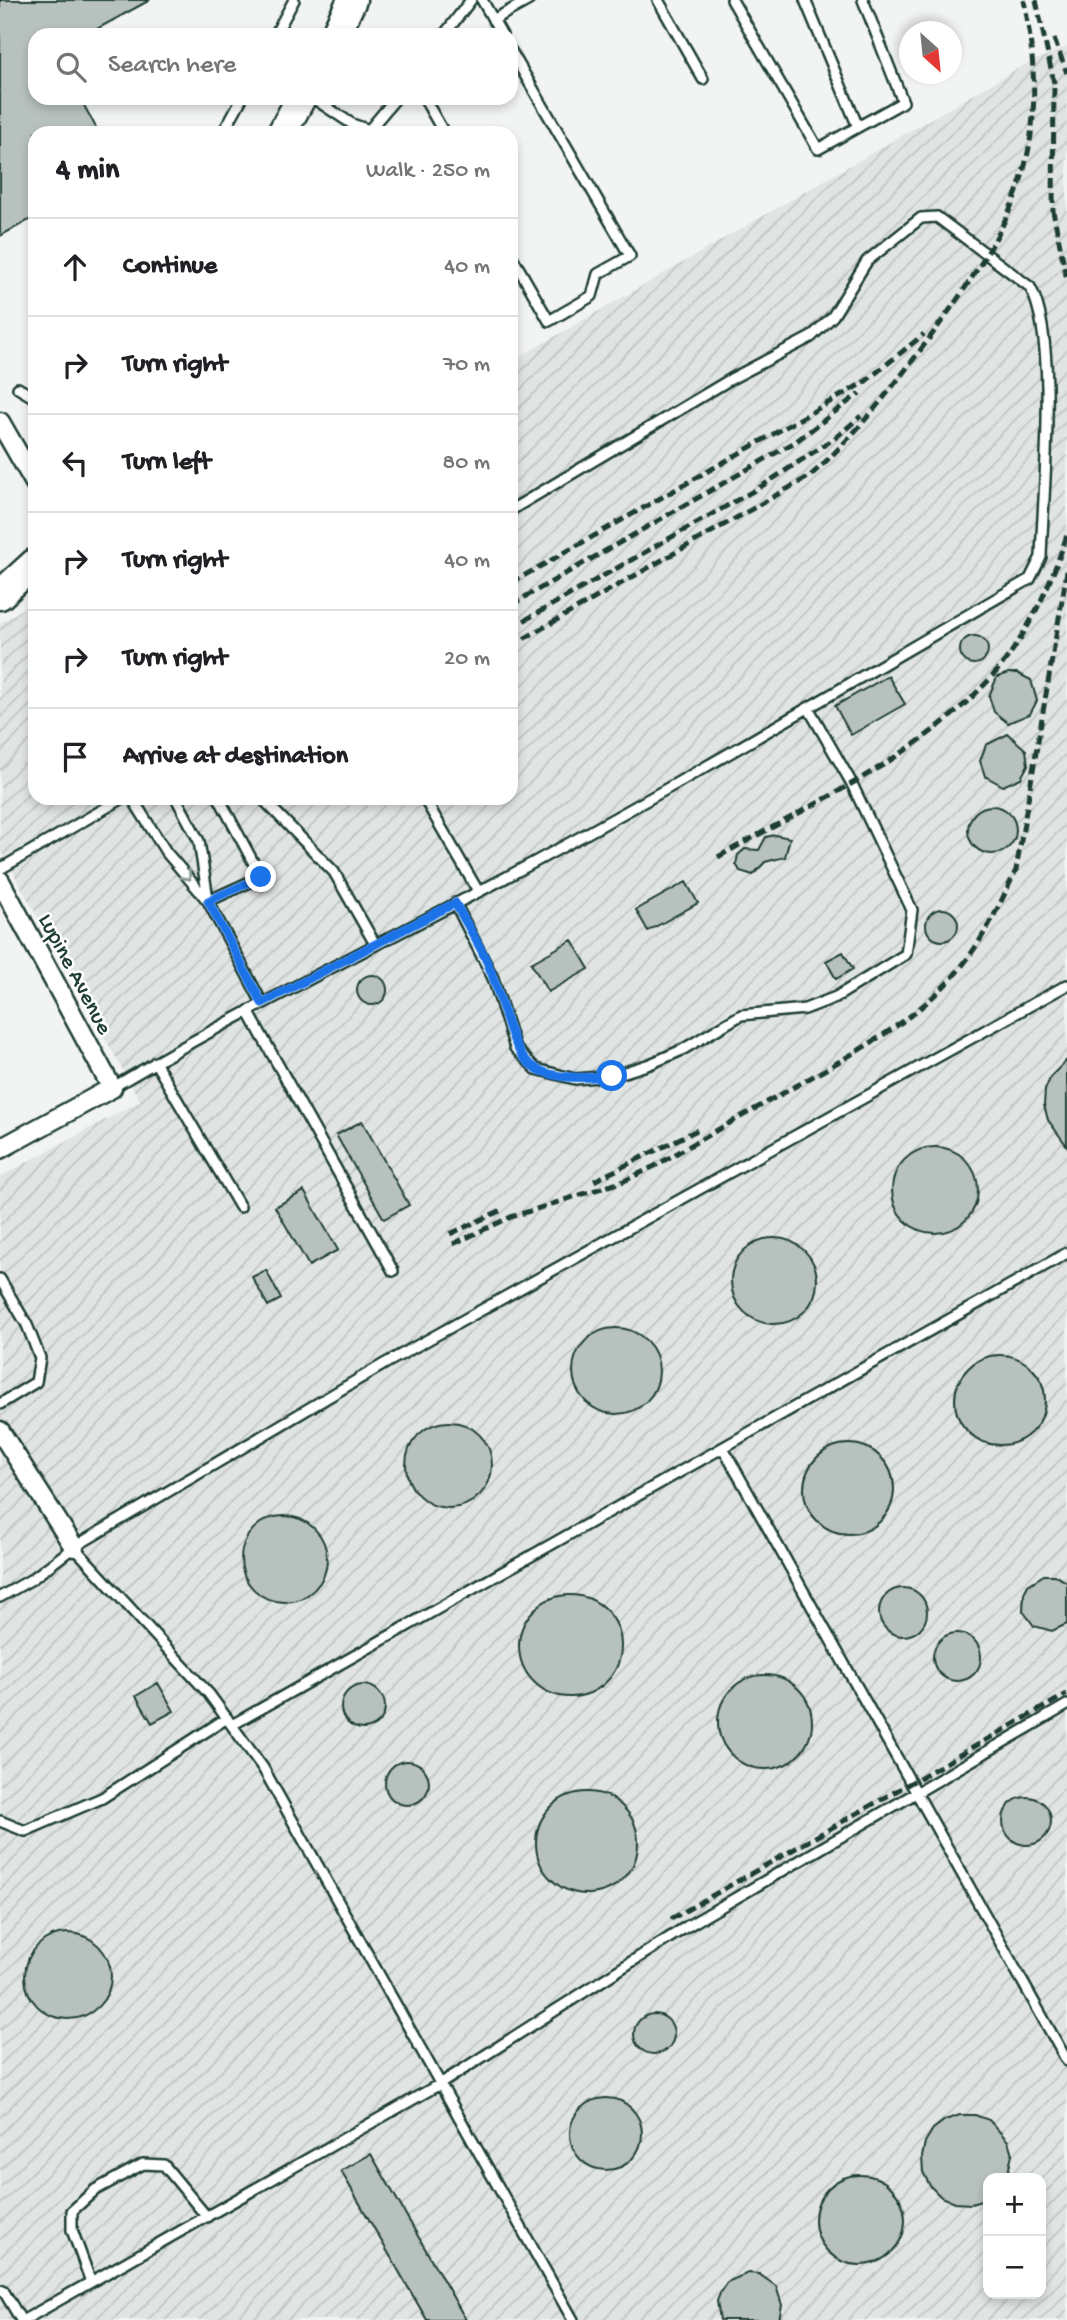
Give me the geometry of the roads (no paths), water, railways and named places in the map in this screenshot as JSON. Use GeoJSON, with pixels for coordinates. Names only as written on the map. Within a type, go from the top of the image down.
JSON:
{"type":"FeatureCollection","features":[{"type":"Feature","properties":{"kind":"main road"},"geometry":{"type":"LineString","coordinates":[[338,28],[352,0]]}},
{"type":"Feature","properties":{"kind":"main road"},"geometry":{"type":"LineString","coordinates":[[286,126],[297,105]]}},
{"type":"Feature","properties":{"kind":"main road"},"geometry":{"type":"LineString","coordinates":[[0,595],[28,569]]}},
{"type":"Feature","properties":{"kind":"street"},"geometry":{"type":"LineString","coordinates":[[0,422],[28,471]]}},
{"type":"Feature","properties":{"kind":"street","name":"Lupine Avenue"},"geometry":{"type":"LineString","coordinates":[[0,881],[112,1088]]}},
{"type":"Feature","properties":{"kind":"street"},"geometry":{"type":"LineString","coordinates":[[0,1149],[112,1088]]}},
{"type":"Feature","properties":{"kind":"street"},"geometry":{"type":"LineString","coordinates":[[0,1431],[74,1547]]}},
{"type":"Feature","properties":{"kind":"lane"},"geometry":{"type":"LineString","coordinates":[[279,28],[294,0]]}},
{"type":"Feature","properties":{"kind":"lane"},"geometry":{"type":"LineString","coordinates":[[449,28],[471,0]]}},
{"type":"Feature","properties":{"kind":"lane"},"geometry":{"type":"LineString","coordinates":[[482,0],[498,28]]}},
{"type":"Feature","properties":{"kind":"lane"},"geometry":{"type":"LineString","coordinates":[[494,20],[529,0]]}},
{"type":"Feature","properties":{"kind":"lane"},"geometry":{"type":"LineString","coordinates":[[658,0],[703,79]]}},
{"type":"Feature","properties":{"kind":"lane"},"geometry":{"type":"LineString","coordinates":[[732,0],[818,149],[902,102],[863,0]]}},
{"type":"Feature","properties":{"kind":"lane"},"geometry":{"type":"LineString","coordinates":[[805,0],[858,127]]}},
{"type":"Feature","properties":{"kind":"lane"},"geometry":{"type":"LineString","coordinates":[[518,63],[630,256],[598,274],[592,296],[549,321],[518,267]]}},
{"type":"Feature","properties":{"kind":"lane"},"geometry":{"type":"LineString","coordinates":[[227,126],[238,105]]}},
{"type":"Feature","properties":{"kind":"lane"},"geometry":{"type":"LineString","coordinates":[[324,105],[356,126]]}},
{"type":"Feature","properties":{"kind":"lane"},"geometry":{"type":"LineString","coordinates":[[374,126],[390,105]]}},
{"type":"Feature","properties":{"kind":"lane"},"geometry":{"type":"LineString","coordinates":[[428,105],[439,126]]}},
{"type":"Feature","properties":{"kind":"lane"},"geometry":{"type":"LineString","coordinates":[[112,1088],[262,1003],[478,891],[809,709],[1030,579],[1041,557],[1046,358],[1037,299],[1030,287],[957,229],[937,217],[921,218],[867,261],[834,316],[811,337],[731,379],[518,506]]}},
{"type":"Feature","properties":{"kind":"lane"},"geometry":{"type":"LineString","coordinates":[[18,388],[28,394]]}},
{"type":"Feature","properties":{"kind":"lane"},"geometry":{"type":"LineString","coordinates":[[455,903],[493,978],[515,1048],[536,1069],[553,1075],[575,1079],[612,1076],[682,1050],[741,1016],[805,1009],[836,998],[906,954],[912,910],[851,782],[809,709]]}},
{"type":"Feature","properties":{"kind":"lane"},"geometry":{"type":"LineString","coordinates":[[0,869],[111,805]]}},
{"type":"Feature","properties":{"kind":"lane"},"geometry":{"type":"LineString","coordinates":[[136,805],[166,852],[208,901],[262,1003]]}},
{"type":"Feature","properties":{"kind":"lane"},"geometry":{"type":"LineString","coordinates":[[180,805],[199,841],[208,901]]}},
{"type":"Feature","properties":{"kind":"lane"},"geometry":{"type":"LineString","coordinates":[[208,901],[261,877],[223,805]]}},
{"type":"Feature","properties":{"kind":"lane"},"geometry":{"type":"LineString","coordinates":[[269,805],[334,872],[375,944]]}},
{"type":"Feature","properties":{"kind":"lane"},"geometry":{"type":"LineString","coordinates":[[428,805],[478,891]]}},
{"type":"Feature","properties":{"kind":"lane"},"geometry":{"type":"LineString","coordinates":[[0,1597],[32,1579],[74,1547],[386,1363],[1067,985]]}},
{"type":"Feature","properties":{"kind":"lane"},"geometry":{"type":"LineString","coordinates":[[248,1011],[393,1271]]}},
{"type":"Feature","properties":{"kind":"lane"},"geometry":{"type":"LineString","coordinates":[[155,1062],[240,1208]]}},
{"type":"Feature","properties":{"kind":"lane"},"geometry":{"type":"LineString","coordinates":[[0,1821],[25,1831],[102,1798],[229,1722],[723,1448],[1067,1253]]}},
{"type":"Feature","properties":{"kind":"lane"},"geometry":{"type":"LineString","coordinates":[[0,1279],[27,1325],[40,1358],[36,1382],[0,1404]]}},
{"type":"Feature","properties":{"kind":"lane"},"geometry":{"type":"LineString","coordinates":[[723,1448],[1067,2061]]}},
{"type":"Feature","properties":{"kind":"lane"},"geometry":{"type":"LineString","coordinates":[[74,1547],[209,1694],[262,1768],[573,2320]]}},
{"type":"Feature","properties":{"kind":"lane"},"geometry":{"type":"LineString","coordinates":[[0,2291],[3,2290],[22,2320],[440,2084],[687,1927],[1067,1705]]}},
{"type":"Feature","properties":{"kind":"lane"},"geometry":{"type":"LineString","coordinates":[[91,2282],[72,2230],[72,2211],[95,2190],[143,2164],[164,2165],[207,2217]]}},
{"type":"Feature","properties":{"kind":"railway"},"geometry":{"type":"LineString","coordinates":[[518,642],[810,476],[842,445],[885,396],[957,300],[983,260],[1004,222],[1020,184],[1029,145],[1034,102],[1032,55],[1024,0]]}},
{"type":"Feature","properties":{"kind":"railway"},"geometry":{"type":"LineString","coordinates":[[1036,0],[1054,83],[1053,211],[1067,280]]}},
{"type":"Feature","properties":{"kind":"railway"},"geometry":{"type":"LineString","coordinates":[[1054,39],[1067,73]]}},
{"type":"Feature","properties":{"kind":"railway"},"geometry":{"type":"LineString","coordinates":[[518,579],[866,381],[924,334]]}},
{"type":"Feature","properties":{"kind":"railway"},"geometry":{"type":"LineString","coordinates":[[518,601],[795,442],[860,393]]}},
{"type":"Feature","properties":{"kind":"railway"},"geometry":{"type":"LineString","coordinates":[[518,624],[762,486],[835,438],[861,416]]}},
{"type":"Feature","properties":{"kind":"railway"},"geometry":{"type":"LineString","coordinates":[[718,857],[865,776],[935,729],[967,702],[996,672],[1019,641],[1046,589],[1067,535]]}},
{"type":"Feature","properties":{"kind":"railway"},"geometry":{"type":"LineString","coordinates":[[453,1244],[511,1217],[624,1181],[655,1166],[879,1038],[914,1013],[958,971],[994,915],[1016,870],[1067,571]]}},
{"type":"Feature","properties":{"kind":"railway"},"geometry":{"type":"LineString","coordinates":[[594,1181],[701,1128]]}},
{"type":"Feature","properties":{"kind":"railway"},"geometry":{"type":"LineString","coordinates":[[450,1234],[504,1209]]}},
{"type":"Feature","properties":{"kind":"railway"},"geometry":{"type":"LineString","coordinates":[[671,1919],[1067,1694]]}}]}
